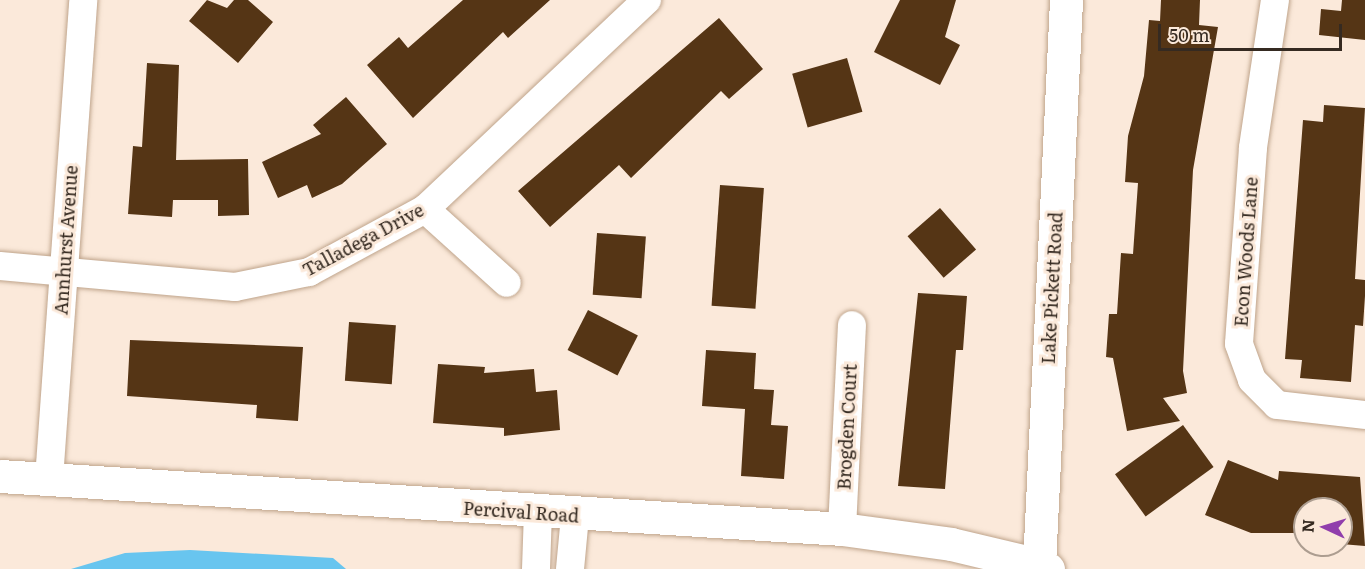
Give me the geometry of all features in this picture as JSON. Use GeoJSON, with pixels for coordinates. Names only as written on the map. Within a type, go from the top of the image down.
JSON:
{"type":"FeatureCollection","features":[{"type":"Feature","properties":{"kind":"street","name":"Annhurst Avenue"},"geometry":{"type":"LineString","coordinates":[[49,479],[83,0]]}},
{"type":"Feature","properties":{"kind":"street","name":"Talladega Drive"},"geometry":{"type":"LineString","coordinates":[[0,266],[235,287],[309,272],[425,210],[647,0]]}},
{"type":"Feature","properties":{"kind":"street","name":"Lake Pickett Road"},"geometry":{"type":"LineString","coordinates":[[1044,567],[1066,0]]}},
{"type":"Feature","properties":{"kind":"street","name":"Econ Woods Lane"},"geometry":{"type":"LineString","coordinates":[[1275,0],[1253,148],[1239,344],[1252,380],[1277,405],[1365,415]]}},
{"type":"Feature","properties":{"kind":"street"},"geometry":{"type":"LineString","coordinates":[[425,210],[507,283]]}},
{"type":"Feature","properties":{"kind":"street","name":"Brogden Court"},"geometry":{"type":"LineString","coordinates":[[842,529],[852,325]]}},
{"type":"Feature","properties":{"kind":"street","name":"Percival Road"},"geometry":{"type":"LineString","coordinates":[[0,480],[49,479],[575,516],[842,529],[951,544],[1044,567]]}},
{"type":"Feature","properties":{"kind":"street"},"geometry":{"type":"LineString","coordinates":[[536,569],[538,513]]}},
{"type":"Feature","properties":{"kind":"street"},"geometry":{"type":"LineString","coordinates":[[570,569],[575,516]]}},
{"type":"Feature","properties":{"kind":"water"},"geometry":{"type":"Polygon","coordinates":[[[190,550],[333,558],[346,569],[71,569],[125,553],[190,550]]]}},
{"type":"Feature","properties":{"kind":"building"},"geometry":{"type":"Polygon","coordinates":[[[207,0],[227,8],[234,0],[248,0],[273,22],[238,63],[189,21],[207,0]]]}},
{"type":"Feature","properties":{"kind":"building"},"geometry":{"type":"Polygon","coordinates":[[[463,0],[550,0],[508,38],[503,32],[413,118],[367,65],[399,37],[408,48],[463,0]]]}},
{"type":"Feature","properties":{"kind":"building"},"geometry":{"type":"Polygon","coordinates":[[[900,0],[956,0],[945,37],[960,45],[940,85],[874,52],[900,0]]]}},
{"type":"Feature","properties":{"kind":"building"},"geometry":{"type":"Polygon","coordinates":[[[1161,0],[1200,0],[1199,25],[1218,27],[1193,170],[1183,371],[1187,393],[1163,398],[1180,421],[1127,431],[1113,358],[1106,357],[1109,314],[1117,314],[1121,253],[1133,254],[1138,183],[1125,182],[1128,136],[1144,76],[1149,20],[1160,21],[1161,0]]]}},
{"type":"Feature","properties":{"kind":"building"},"geometry":{"type":"Polygon","coordinates":[[[1342,0],[1365,0],[1365,40],[1319,35],[1321,9],[1341,11],[1342,0]]]}},
{"type":"Feature","properties":{"kind":"building"},"geometry":{"type":"Polygon","coordinates":[[[719,18],[763,69],[729,99],[721,91],[631,178],[619,165],[550,227],[518,191],[719,18]]]}},
{"type":"Feature","properties":{"kind":"building"},"geometry":{"type":"Polygon","coordinates":[[[847,58],[862,112],[808,128],[792,74],[847,58]]]}},
{"type":"Feature","properties":{"kind":"building"},"geometry":{"type":"Polygon","coordinates":[[[147,63],[179,65],[176,160],[248,159],[249,215],[218,216],[218,200],[173,200],[172,217],[128,214],[133,146],[142,147],[147,63]]]}},
{"type":"Feature","properties":{"kind":"building"},"geometry":{"type":"Polygon","coordinates":[[[346,97],[387,144],[342,184],[312,198],[307,185],[278,198],[262,162],[321,134],[313,125],[346,97]]]}},
{"type":"Feature","properties":{"kind":"building"},"geometry":{"type":"Polygon","coordinates":[[[1324,105],[1365,108],[1355,279],[1365,280],[1365,296],[1363,326],[1355,325],[1351,382],[1300,378],[1302,360],[1285,359],[1303,120],[1323,122],[1324,105]]]}},
{"type":"Feature","properties":{"kind":"building"},"geometry":{"type":"Polygon","coordinates":[[[720,185],[764,188],[755,309],[712,306],[720,185]]]}},
{"type":"Feature","properties":{"kind":"building"},"geometry":{"type":"Polygon","coordinates":[[[940,208],[976,250],[944,278],[908,236],[940,208]]]}},
{"type":"Feature","properties":{"kind":"building"},"geometry":{"type":"Polygon","coordinates":[[[597,233],[646,236],[642,298],[593,295],[597,233]]]}},
{"type":"Feature","properties":{"kind":"building"},"geometry":{"type":"Polygon","coordinates":[[[918,293],[967,296],[963,350],[956,350],[945,489],[898,486],[918,293]]]}},
{"type":"Feature","properties":{"kind":"building"},"geometry":{"type":"Polygon","coordinates":[[[588,310],[638,335],[617,376],[568,350],[588,310]]]}},
{"type":"Feature","properties":{"kind":"building"},"geometry":{"type":"Polygon","coordinates":[[[349,322],[396,325],[392,384],[345,381],[349,322]]]}},
{"type":"Feature","properties":{"kind":"building"},"geometry":{"type":"Polygon","coordinates":[[[130,340],[303,347],[298,421],[256,418],[257,405],[127,396],[130,340]]]}},
{"type":"Feature","properties":{"kind":"building"},"geometry":{"type":"Polygon","coordinates":[[[706,350],[756,353],[754,389],[774,390],[771,425],[788,426],[784,479],[741,476],[745,409],[702,406],[706,350]]]}},
{"type":"Feature","properties":{"kind":"building"},"geometry":{"type":"Polygon","coordinates":[[[438,364],[485,367],[484,373],[534,369],[536,392],[557,390],[560,430],[504,436],[504,428],[433,423],[438,364]]]}},
{"type":"Feature","properties":{"kind":"building"},"geometry":{"type":"Polygon","coordinates":[[[1183,425],[1214,467],[1146,516],[1115,474],[1183,425]]]}},
{"type":"Feature","properties":{"kind":"building"},"geometry":{"type":"Polygon","coordinates":[[[1228,460],[1278,480],[1279,471],[1360,477],[1365,546],[1353,545],[1353,497],[1293,497],[1293,533],[1251,533],[1205,515],[1228,460]]]}}]}
